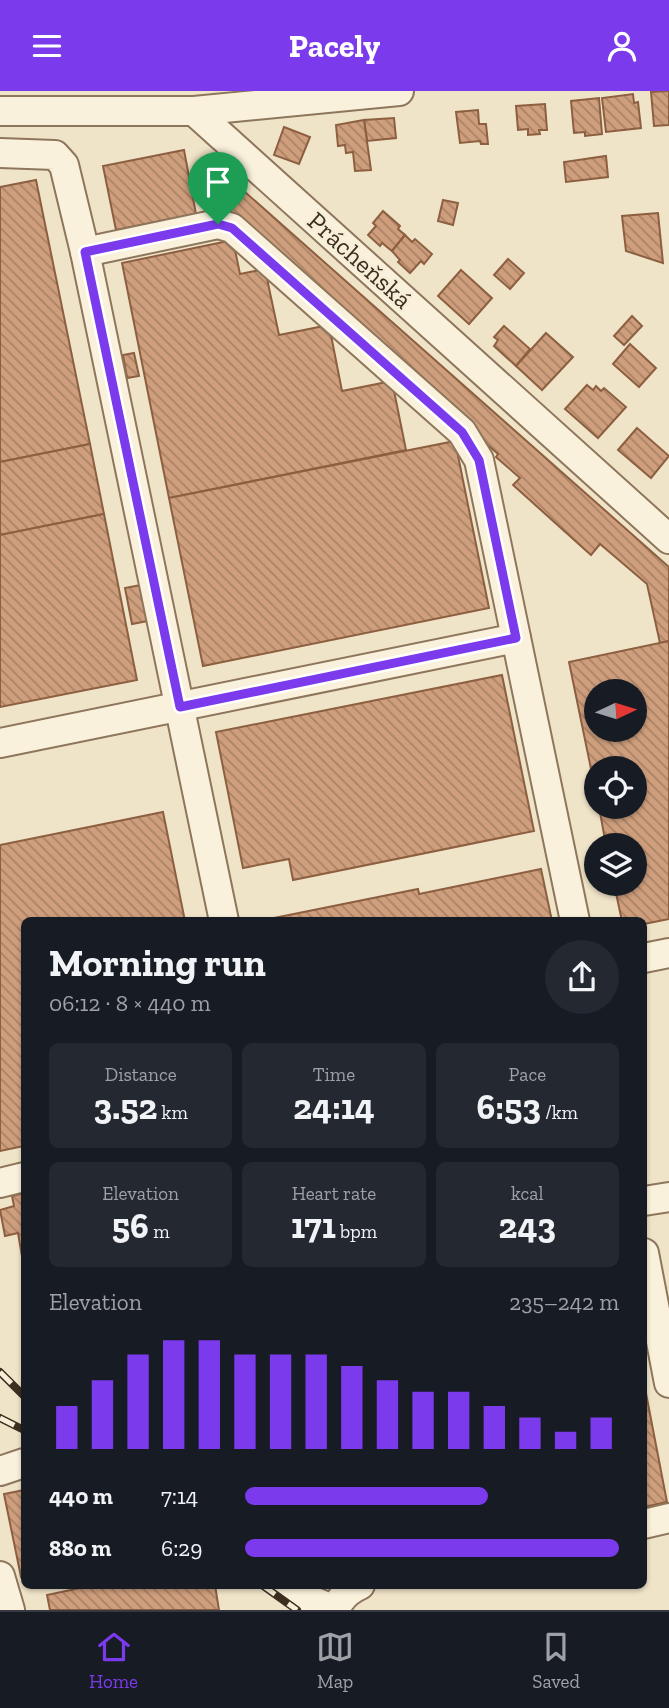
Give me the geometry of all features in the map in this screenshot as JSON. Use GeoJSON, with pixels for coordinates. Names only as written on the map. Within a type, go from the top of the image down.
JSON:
{"type":"FeatureCollection","features":[{"type":"Feature","properties":{"kind":"street"},"geometry":{"type":"LineString","coordinates":[[0,111],[194,111],[399,91]]}},
{"type":"Feature","properties":{"kind":"street","name":"Prácheňská"},"geometry":{"type":"LineString","coordinates":[[194,111],[669,539]]}},
{"type":"Feature","properties":{"kind":"street"},"geometry":{"type":"LineString","coordinates":[[0,153],[55,155],[65,165],[223,917]]}},
{"type":"Feature","properties":{"kind":"street"},"geometry":{"type":"LineString","coordinates":[[85,252],[218,224],[232,228],[462,432],[479,460],[574,917]]}},
{"type":"Feature","properties":{"kind":"street"},"geometry":{"type":"LineString","coordinates":[[0,743],[516,638]]}},
{"type":"Feature","properties":{"kind":"street"},"geometry":{"type":"LineString","coordinates":[[647,957],[669,953]]}},
{"type":"Feature","properties":{"kind":"street"},"geometry":{"type":"LineString","coordinates":[[0,1183],[21,1178]]}},
{"type":"Feature","properties":{"kind":"street"},"geometry":{"type":"LineString","coordinates":[[647,1200],[669,1196]]}},
{"type":"Feature","properties":{"kind":"street"},"geometry":{"type":"LineString","coordinates":[[647,1268],[669,1383]]}},
{"type":"Feature","properties":{"kind":"street"},"geometry":{"type":"LineString","coordinates":[[0,1471],[21,1464]]}},
{"type":"Feature","properties":{"kind":"street"},"geometry":{"type":"LineString","coordinates":[[647,1523],[669,1518]]}},
{"type":"Feature","properties":{"kind":"street"},"geometry":{"type":"LineString","coordinates":[[290,1589],[298,1595],[346,1596]]}},
{"type":"Feature","properties":{"kind":"building"},"geometry":{"type":"Polygon","coordinates":[[[669,91],[669,125],[654,126],[651,92],[669,91]]]}},
{"type":"Feature","properties":{"kind":"building"},"geometry":{"type":"Polygon","coordinates":[[[633,94],[634,103],[638,102],[641,128],[606,132],[602,98],[633,94]]]}},
{"type":"Feature","properties":{"kind":"building"},"geometry":{"type":"Polygon","coordinates":[[[599,98],[602,134],[585,136],[585,132],[574,133],[571,101],[599,98]]]}},
{"type":"Feature","properties":{"kind":"building"},"geometry":{"type":"Polygon","coordinates":[[[545,104],[547,130],[528,135],[528,129],[518,130],[516,106],[545,104]]]}},
{"type":"Feature","properties":{"kind":"building"},"geometry":{"type":"Polygon","coordinates":[[[478,110],[479,124],[486,124],[488,144],[481,144],[480,141],[460,143],[456,112],[478,110]]]}},
{"type":"Feature","properties":{"kind":"building"},"geometry":{"type":"Polygon","coordinates":[[[394,118],[396,138],[367,141],[364,120],[394,118]]]}},
{"type":"Feature","properties":{"kind":"building"},"geometry":{"type":"Polygon","coordinates":[[[364,120],[371,170],[355,171],[353,152],[346,153],[345,145],[338,146],[336,125],[364,120]]]}},
{"type":"Feature","properties":{"kind":"building"},"geometry":{"type":"Polygon","coordinates":[[[284,127],[310,137],[299,164],[274,155],[284,127]]]}},
{"type":"Feature","properties":{"kind":"building"},"geometry":{"type":"Polygon","coordinates":[[[184,150],[196,214],[116,230],[103,166],[184,150]]]}},
{"type":"Feature","properties":{"kind":"building"},"geometry":{"type":"Polygon","coordinates":[[[606,156],[608,177],[566,182],[564,162],[606,156]]]}},
{"type":"Feature","properties":{"kind":"building"},"geometry":{"type":"Polygon","coordinates":[[[219,169],[669,567],[669,641],[660,643],[647,584],[600,544],[591,555],[513,485],[520,478],[496,457],[498,454],[460,421],[464,417],[228,209],[234,203],[208,180],[219,169]]]}},
{"type":"Feature","properties":{"kind":"building"},"geometry":{"type":"Polygon","coordinates":[[[36,180],[90,444],[0,462],[0,187],[36,180]]]}},
{"type":"Feature","properties":{"kind":"building"},"geometry":{"type":"Polygon","coordinates":[[[443,200],[458,203],[453,225],[438,221],[443,200]]]}},
{"type":"Feature","properties":{"kind":"building"},"geometry":{"type":"Polygon","coordinates":[[[383,211],[400,226],[398,229],[405,235],[392,251],[382,243],[380,246],[368,235],[376,226],[373,223],[383,211]]]}},
{"type":"Feature","properties":{"kind":"building"},"geometry":{"type":"Polygon","coordinates":[[[658,213],[663,263],[626,251],[622,216],[658,213]]]}},
{"type":"Feature","properties":{"kind":"building"},"geometry":{"type":"Polygon","coordinates":[[[405,235],[412,242],[415,239],[432,254],[424,264],[421,261],[410,273],[398,262],[400,260],[392,251],[405,235]]]}},
{"type":"Feature","properties":{"kind":"building"},"geometry":{"type":"Polygon","coordinates":[[[233,240],[240,274],[265,269],[279,335],[329,325],[342,391],[392,381],[406,450],[169,498],[122,263],[233,240]]]}},
{"type":"Feature","properties":{"kind":"building"},"geometry":{"type":"Polygon","coordinates":[[[508,259],[524,273],[510,289],[494,275],[508,259]]]}},
{"type":"Feature","properties":{"kind":"building"},"geometry":{"type":"Polygon","coordinates":[[[461,270],[492,298],[469,324],[438,296],[461,270]]]}},
{"type":"Feature","properties":{"kind":"building"},"geometry":{"type":"Polygon","coordinates":[[[632,316],[642,326],[624,345],[614,336],[632,316]]]}},
{"type":"Feature","properties":{"kind":"building"},"geometry":{"type":"Polygon","coordinates":[[[504,326],[530,349],[516,366],[494,346],[498,340],[494,337],[504,326]]]}},
{"type":"Feature","properties":{"kind":"building"},"geometry":{"type":"Polygon","coordinates":[[[546,333],[573,357],[542,390],[516,366],[546,333]]]}},
{"type":"Feature","properties":{"kind":"building"},"geometry":{"type":"Polygon","coordinates":[[[630,344],[656,368],[639,387],[613,364],[630,344]]]}},
{"type":"Feature","properties":{"kind":"building"},"geometry":{"type":"Polygon","coordinates":[[[134,353],[139,376],[127,378],[123,355],[134,353]]]}},
{"type":"Feature","properties":{"kind":"building"},"geometry":{"type":"Polygon","coordinates":[[[587,385],[593,390],[596,386],[601,391],[604,388],[626,407],[598,438],[565,409],[587,385]]]}},
{"type":"Feature","properties":{"kind":"building"},"geometry":{"type":"Polygon","coordinates":[[[637,428],[669,456],[651,478],[618,450],[637,428]]]}},
{"type":"Feature","properties":{"kind":"building"},"geometry":{"type":"Polygon","coordinates":[[[455,441],[489,608],[203,666],[169,498],[455,441]]]}},
{"type":"Feature","properties":{"kind":"building"},"geometry":{"type":"Polygon","coordinates":[[[90,444],[104,514],[0,535],[0,462],[90,444]]]}},
{"type":"Feature","properties":{"kind":"building"},"geometry":{"type":"Polygon","coordinates":[[[104,514],[137,680],[0,707],[0,535],[104,514]]]}},
{"type":"Feature","properties":{"kind":"building"},"geometry":{"type":"Polygon","coordinates":[[[141,585],[148,621],[132,624],[125,588],[141,585]]]}},
{"type":"Feature","properties":{"kind":"building"},"geometry":{"type":"Polygon","coordinates":[[[669,641],[669,919],[647,923],[647,917],[621,917],[617,896],[647,896],[647,833],[604,833],[601,819],[647,819],[647,756],[588,756],[585,742],[648,742],[648,679],[584,679],[584,735],[569,662],[669,641]]]}},
{"type":"Feature","properties":{"kind":"building"},"geometry":{"type":"Polygon","coordinates":[[[502,675],[534,831],[293,880],[289,859],[243,868],[216,732],[502,675]]]}},
{"type":"Feature","properties":{"kind":"building"},"geometry":{"type":"Polygon","coordinates":[[[163,812],[184,917],[21,917],[21,1147],[0,1151],[0,845],[163,812]]]}},
{"type":"Feature","properties":{"kind":"building"},"geometry":{"type":"Polygon","coordinates":[[[541,869],[551,917],[279,917],[418,889],[419,894],[541,869]]]}},
{"type":"Feature","properties":{"kind":"building"},"geometry":{"type":"Polygon","coordinates":[[[21,1194],[21,1250],[18,1233],[5,1236],[0,1210],[14,1206],[12,1196],[21,1194]]]}},
{"type":"Feature","properties":{"kind":"building"},"geometry":{"type":"Polygon","coordinates":[[[647,1399],[667,1502],[647,1506],[647,1399]]]}},
{"type":"Feature","properties":{"kind":"building"},"geometry":{"type":"Polygon","coordinates":[[[21,1491],[21,1577],[4,1494],[21,1491]]]}},
{"type":"Feature","properties":{"kind":"building"},"geometry":{"type":"Polygon","coordinates":[[[75,1589],[216,1589],[219,1610],[50,1610],[47,1595],[75,1589]]]}},
{"type":"Feature","properties":{"kind":"railway"},"geometry":{"type":"LineString","coordinates":[[0,1372],[21,1393]]}},
{"type":"Feature","properties":{"kind":"railway"},"geometry":{"type":"LineString","coordinates":[[0,1418],[21,1428]]}},
{"type":"Feature","properties":{"kind":"railway"},"geometry":{"type":"LineString","coordinates":[[268,1589],[297,1610]]}},
{"type":"Feature","properties":{"kind":"route"},"geometry":{"type":"LineString","coordinates":[[218,224],[232,228],[462,432],[479,460],[516,638],[180,707],[85,252],[218,224]]}}]}
